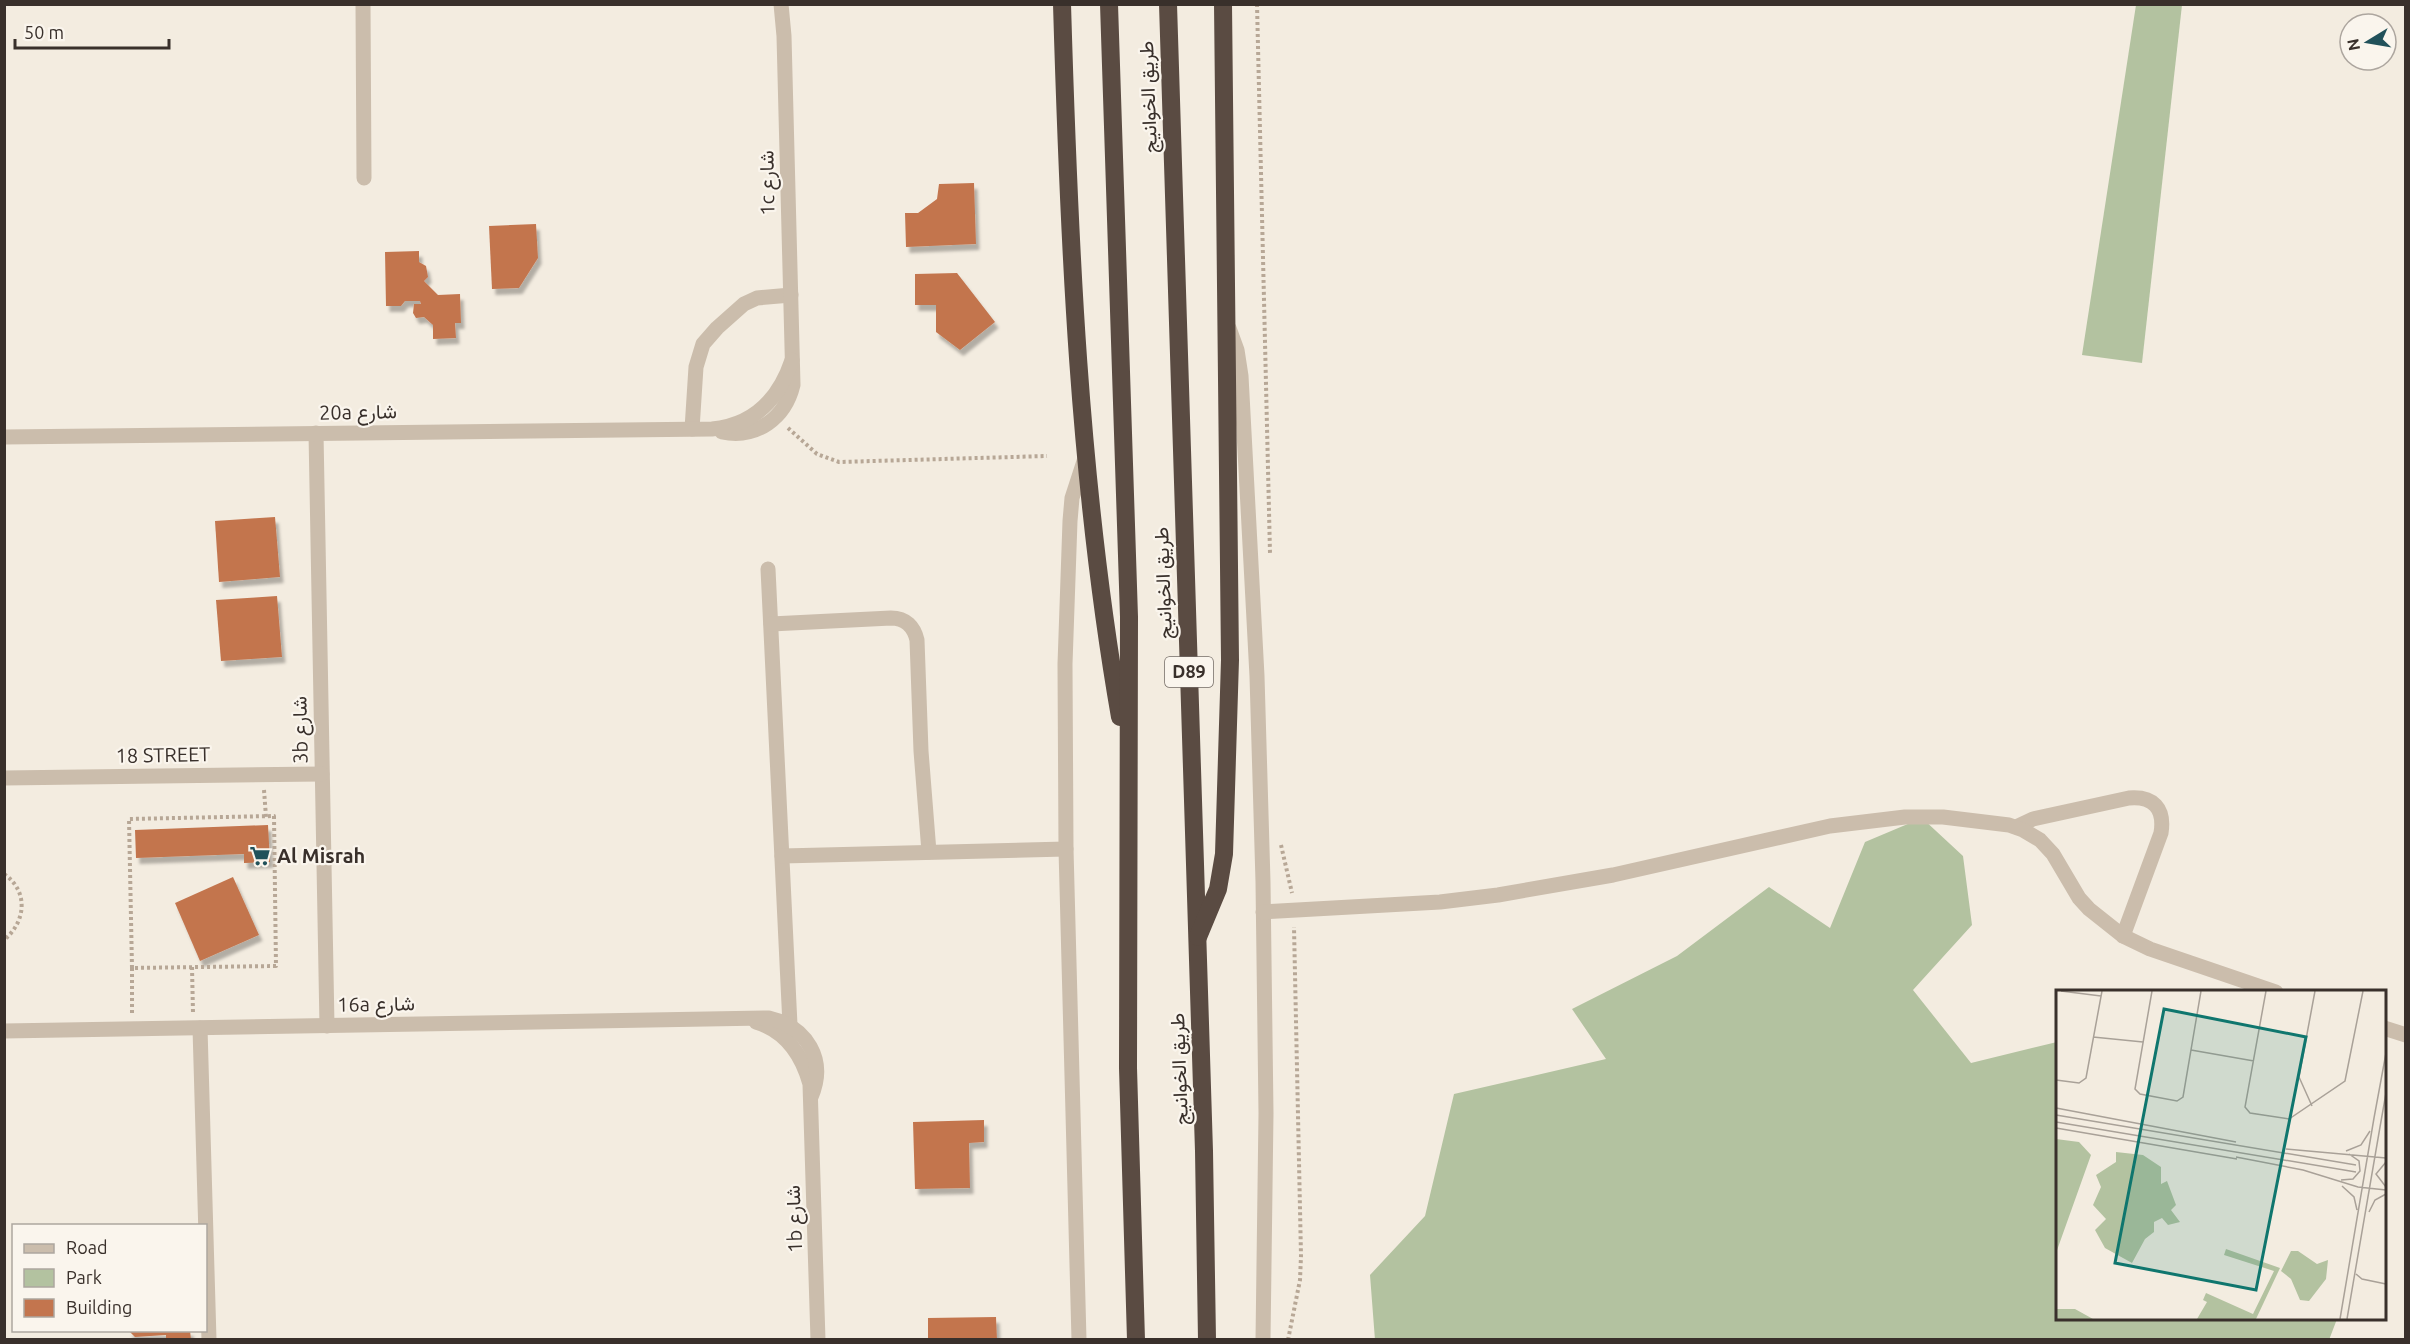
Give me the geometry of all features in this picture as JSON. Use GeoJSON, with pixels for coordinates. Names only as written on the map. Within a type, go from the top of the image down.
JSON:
{"type":"FeatureCollection","features":[{"type":"Feature","properties":{"kind":"highway"},"geometry":{"type":"LineString","coordinates":[[1062,4],[1068,196],[1087,452],[1107,632],[1129,766]]}},
{"type":"Feature","properties":{"kind":"highway","name":"طريق الخوانيج"},"geometry":{"type":"LineString","coordinates":[[1109,4],[1129,605],[1128,1068],[1136,1340]]}},
{"type":"Feature","properties":{"kind":"highway","name":"طريق الخوانيج"},"geometry":{"type":"LineString","coordinates":[[1168,4],[1205,1173],[1207,1340]]}},
{"type":"Feature","properties":{"kind":"highway"},"geometry":{"type":"LineString","coordinates":[[1197,938],[1212,906],[1224,854],[1230,660],[1223,4]]}},
{"type":"Feature","properties":{"kind":"street"},"geometry":{"type":"LineString","coordinates":[[363,4],[364,178]]}},
{"type":"Feature","properties":{"kind":"street","name":"1c شارع"},"geometry":{"type":"LineString","coordinates":[[770,413],[790,397],[794,373],[784,36],[781,4]]}},
{"type":"Feature","properties":{"kind":"street"},"geometry":{"type":"LineString","coordinates":[[692,429],[696,367],[703,344],[744,304],[757,298],[790,295]]}},
{"type":"Feature","properties":{"kind":"street"},"geometry":{"type":"LineString","coordinates":[[1228,325],[1237,350],[1241,376],[1257,676],[1266,1113],[1263,1340]]}},
{"type":"Feature","properties":{"kind":"street","name":"20a شارع"},"geometry":{"type":"LineString","coordinates":[[4,437],[712,429],[770,413]]}},
{"type":"Feature","properties":{"kind":"street","name":"3b شارع"},"geometry":{"type":"LineString","coordinates":[[316,433],[327,1026]]}},
{"type":"Feature","properties":{"kind":"street"},"geometry":{"type":"LineString","coordinates":[[1079,1340],[1066,849],[1065,664],[1070,521],[1077,476],[1087,452]]}},
{"type":"Feature","properties":{"kind":"street"},"geometry":{"type":"LineString","coordinates":[[768,569],[790,1025]]}},
{"type":"Feature","properties":{"kind":"street"},"geometry":{"type":"LineString","coordinates":[[771,624],[891,618],[904,620],[913,629],[917,640],[921,750],[929,852]]}},
{"type":"Feature","properties":{"kind":"street","name":"18 STREET"},"geometry":{"type":"LineString","coordinates":[[4,778],[322,774]]}},
{"type":"Feature","properties":{"kind":"street"},"geometry":{"type":"LineString","coordinates":[[2016,827],[2033,819],[2129,798],[2145,798],[2152,803],[2162,816],[2161,832],[2123,936]]}},
{"type":"Feature","properties":{"kind":"street"},"geometry":{"type":"LineString","coordinates":[[1263,912],[1440,902],[1498,895],[1613,875],[1794,833],[1868,821],[1943,817],[2016,827],[2032,835],[2047,847],[2079,898],[2099,919],[2123,936],[2150,949],[2270,990]]}},
{"type":"Feature","properties":{"kind":"street"},"geometry":{"type":"LineString","coordinates":[[782,855],[1066,849]]}},
{"type":"Feature","properties":{"kind":"street","name":"16a شارع"},"geometry":{"type":"LineString","coordinates":[[4,1031],[769,1018],[790,1025],[799,1043]]}},
{"type":"Feature","properties":{"kind":"street","name":"16a شارع"},"geometry":{"type":"LineString","coordinates":[[748,1019],[799,1043]]}},
{"type":"Feature","properties":{"kind":"street"},"geometry":{"type":"LineString","coordinates":[[197,1028],[205,1224]]}},
{"type":"Feature","properties":{"kind":"street"},"geometry":{"type":"LineString","coordinates":[[2386,1028],[2406,1035]]}},
{"type":"Feature","properties":{"kind":"street","name":"1b شارع"},"geometry":{"type":"LineString","coordinates":[[799,1043],[811,1097],[818,1340]]}},
{"type":"Feature","properties":{"kind":"street"},"geometry":{"type":"LineString","coordinates":[[207,1288],[209,1340]]}},
{"type":"Feature","properties":{"kind":"path"},"geometry":{"type":"LineString","coordinates":[[1257,4],[1270,554]]}},
{"type":"Feature","properties":{"kind":"path"},"geometry":{"type":"LineString","coordinates":[[770,413],[808,447],[828,459],[839,462],[1047,456]]}},
{"type":"Feature","properties":{"kind":"path"},"geometry":{"type":"LineString","coordinates":[[263,775],[266,817]]}},
{"type":"Feature","properties":{"kind":"path"},"geometry":{"type":"LineString","coordinates":[[132,968],[276,966],[274,816],[129,819],[132,1029]]}},
{"type":"Feature","properties":{"kind":"path"},"geometry":{"type":"LineString","coordinates":[[1280,837],[1292,891],[1293,910],[1301,1256],[1300,1280],[1288,1340]]}},
{"type":"Feature","properties":{"kind":"path"},"geometry":{"type":"LineString","coordinates":[[4,874],[15,883],[23,902],[19,923],[4,940]]}},
{"type":"Feature","properties":{"kind":"path"},"geometry":{"type":"LineString","coordinates":[[192,967],[197,1028]]}},
{"type":"Feature","properties":{"kind":"green space"},"geometry":{"type":"Polygon","coordinates":[[[2136,5],[2182,5],[2142,363],[2082,355],[2136,5]]]}},
{"type":"Feature","properties":{"kind":"green space"},"geometry":{"type":"Polygon","coordinates":[[[1922,818],[1963,856],[1972,925],[1913,990],[1971,1063],[2056,1042],[2056,1320],[2337,1320],[2329,1340],[1375,1340],[1370,1275],[1425,1216],[1454,1094],[1606,1059],[1572,1009],[1677,956],[1769,887],[1830,928],[1865,842],[1922,818]]]}},
{"type":"Feature","properties":{"kind":"building"},"geometry":{"type":"Polygon","coordinates":[[[974,183],[976,244],[906,247],[905,213],[918,213],[937,199],[939,184],[974,183]]]}},
{"type":"Feature","properties":{"kind":"building"},"geometry":{"type":"Polygon","coordinates":[[[536,224],[538,258],[519,288],[492,289],[489,226],[536,224]]]}},
{"type":"Feature","properties":{"kind":"building"},"geometry":{"type":"Polygon","coordinates":[[[419,251],[419,262],[426,266],[428,277],[424,281],[438,295],[460,294],[461,323],[455,323],[456,338],[433,339],[433,325],[424,317],[416,318],[413,313],[414,304],[421,304],[420,301],[405,301],[401,306],[386,306],[385,252],[419,251]]]}},
{"type":"Feature","properties":{"kind":"building"},"geometry":{"type":"Polygon","coordinates":[[[957,273],[995,322],[960,350],[936,332],[936,305],[915,305],[915,274],[957,273]]]}},
{"type":"Feature","properties":{"kind":"building"},"geometry":{"type":"Polygon","coordinates":[[[275,517],[280,577],[219,582],[215,521],[275,517]]]}},
{"type":"Feature","properties":{"kind":"building"},"geometry":{"type":"Polygon","coordinates":[[[277,596],[282,657],[221,661],[216,600],[277,596]]]}},
{"type":"Feature","properties":{"kind":"building"},"geometry":{"type":"Polygon","coordinates":[[[268,825],[270,862],[244,863],[244,854],[136,858],[135,830],[268,825]]]}},
{"type":"Feature","properties":{"kind":"building"},"geometry":{"type":"Polygon","coordinates":[[[233,877],[259,935],[200,961],[175,903],[233,877]]]}},
{"type":"Feature","properties":{"kind":"building"},"geometry":{"type":"Polygon","coordinates":[[[984,1120],[984,1142],[969,1143],[970,1188],[915,1189],[913,1122],[984,1120]]]}},
{"type":"Feature","properties":{"kind":"building"},"geometry":{"type":"Polygon","coordinates":[[[996,1317],[997,1340],[928,1340],[928,1318],[996,1317]]]}},
{"type":"Feature","properties":{"kind":"building"},"geometry":{"type":"Polygon","coordinates":[[[130,1332],[190,1332],[191,1340],[166,1340],[166,1335],[135,1337],[130,1332]]]}},
{"type":"Feature","properties":{"kind":"place","name":"Al Misrah"},"geometry":{"type":"Point","coordinates":[260,856]}}]}
